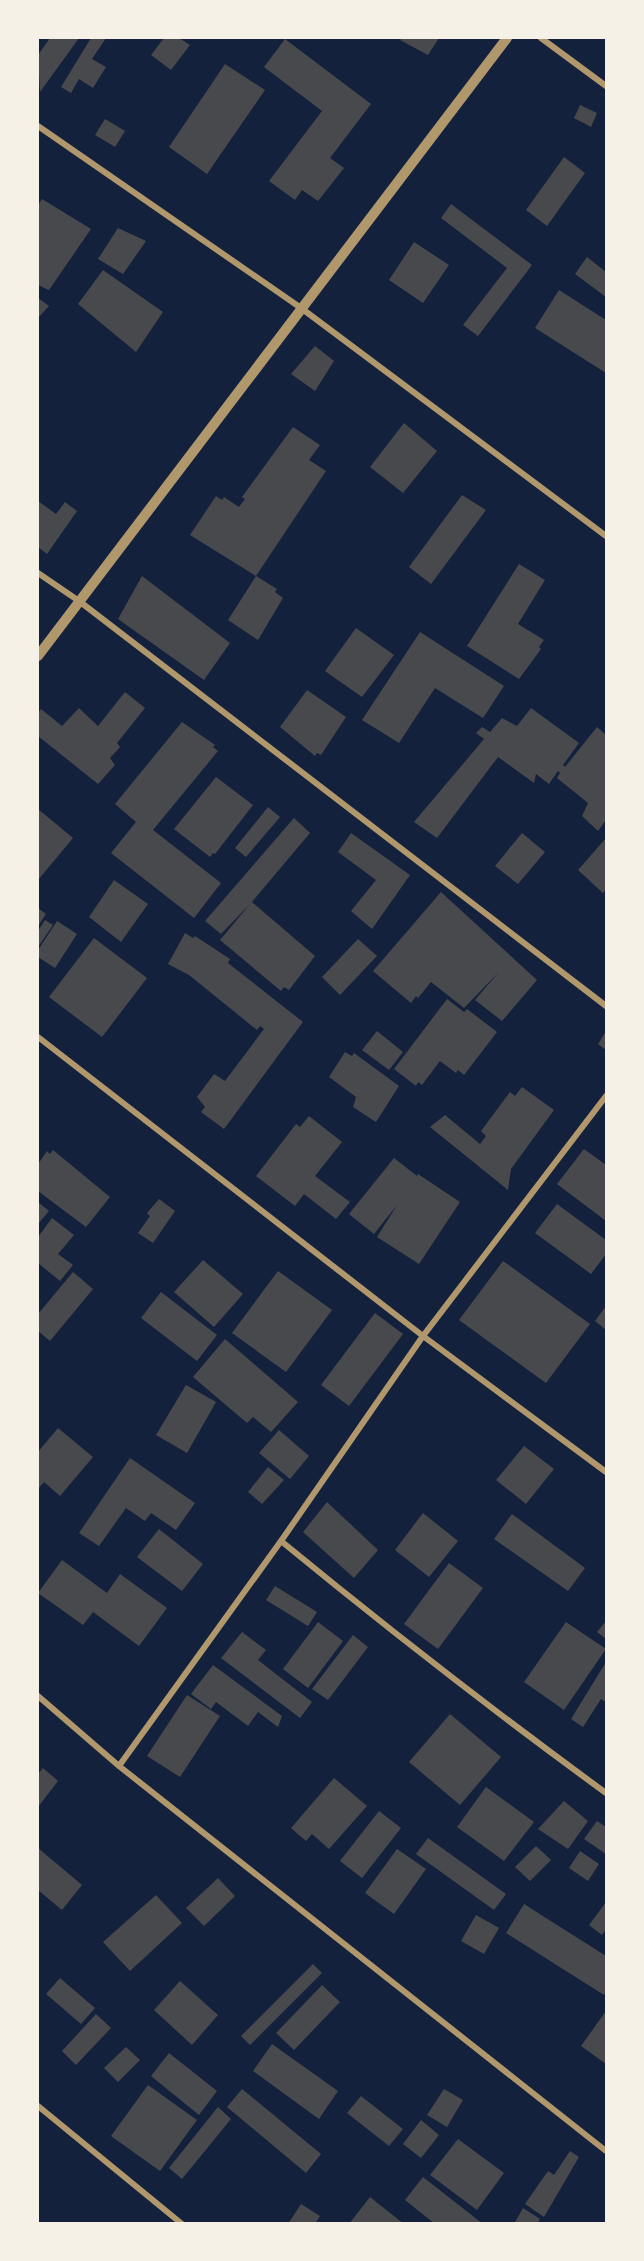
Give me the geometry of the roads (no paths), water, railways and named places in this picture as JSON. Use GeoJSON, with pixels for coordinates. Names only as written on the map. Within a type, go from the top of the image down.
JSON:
{"type":"FeatureCollection","features":[{"type":"Feature","properties":{"kind":"street"},"geometry":{"type":"LineString","coordinates":[[38,656],[507,38]]}},
{"type":"Feature","properties":{"kind":"street"},"geometry":{"type":"LineString","coordinates":[[541,38],[606,86]]}},
{"type":"Feature","properties":{"kind":"street"},"geometry":{"type":"LineString","coordinates":[[38,126],[301,308],[606,536]]}},
{"type":"Feature","properties":{"kind":"street"},"geometry":{"type":"LineString","coordinates":[[38,573],[606,1006]]}},
{"type":"Feature","properties":{"kind":"street"},"geometry":{"type":"LineString","coordinates":[[38,1037],[423,1335],[606,1472]]}},
{"type":"Feature","properties":{"kind":"street"},"geometry":{"type":"LineString","coordinates":[[119,1766],[281,1541],[423,1335],[606,1096]]}},
{"type":"Feature","properties":{"kind":"street"},"geometry":{"type":"LineString","coordinates":[[281,1541],[412,1648],[606,1792]]}},
{"type":"Feature","properties":{"kind":"street"},"geometry":{"type":"LineString","coordinates":[[38,1696],[119,1766],[606,2151]]}},
{"type":"Feature","properties":{"kind":"street"},"geometry":{"type":"LineString","coordinates":[[38,2106],[182,2223]]}}]}
